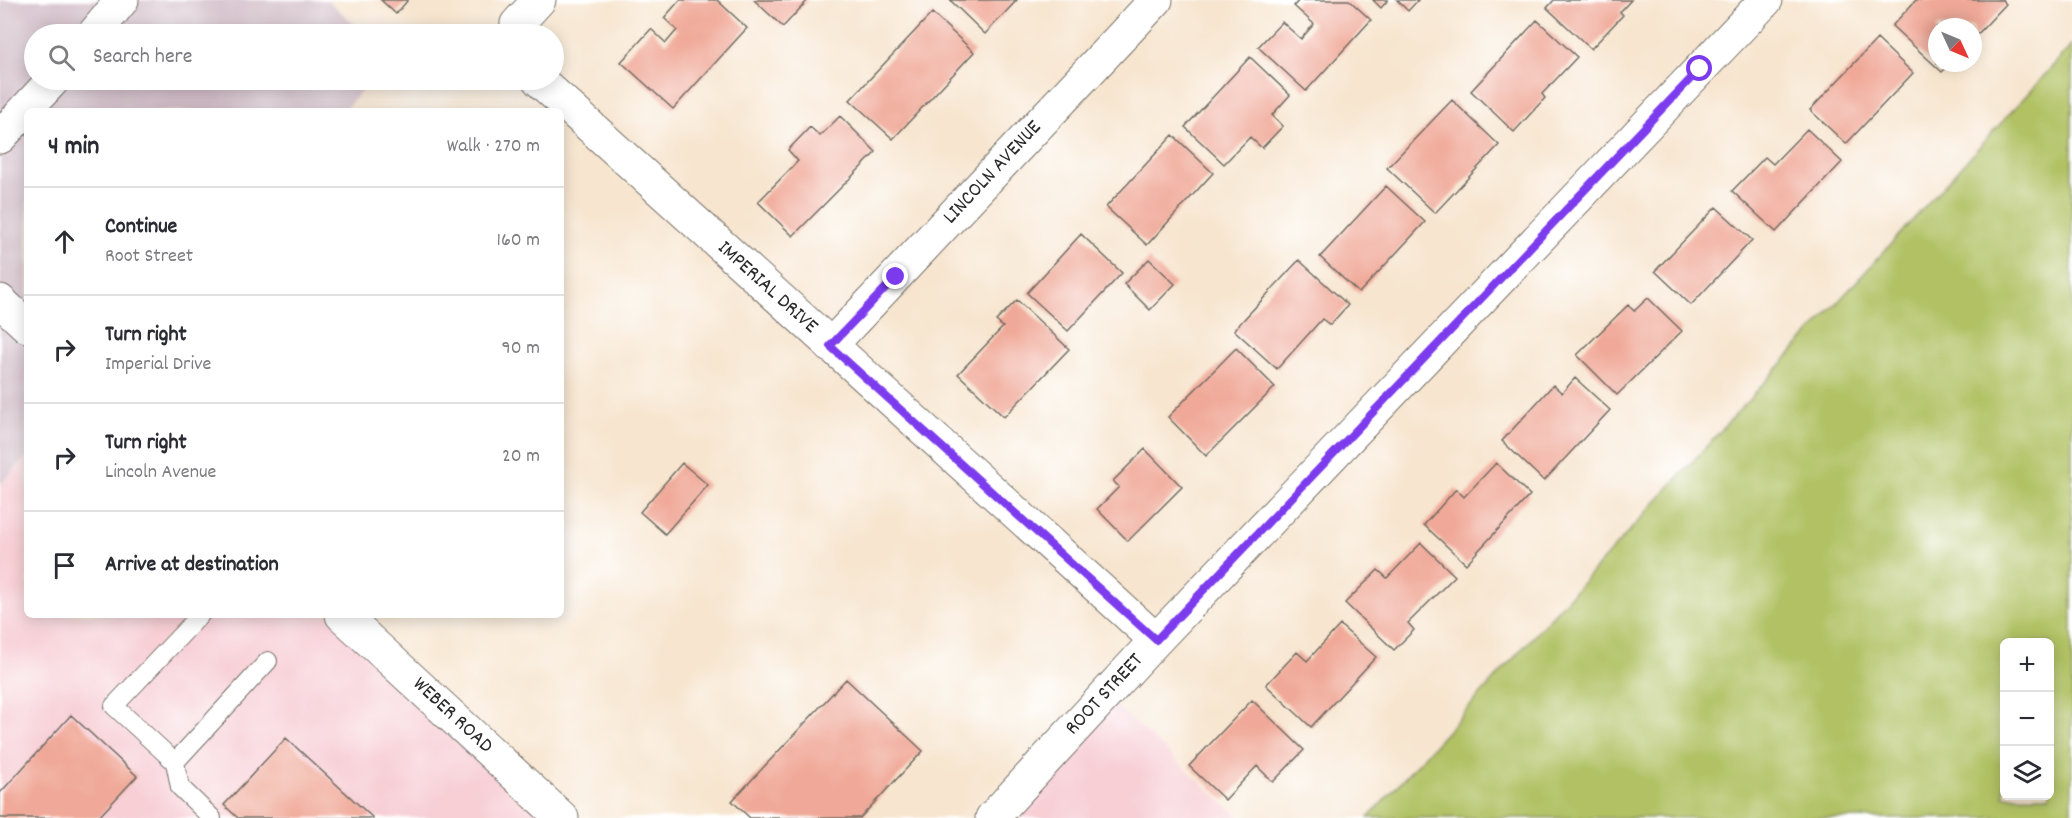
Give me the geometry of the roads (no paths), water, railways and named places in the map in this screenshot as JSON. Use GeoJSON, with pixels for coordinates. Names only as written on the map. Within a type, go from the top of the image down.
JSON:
{"type":"FeatureCollection","features":[{"type":"Feature","properties":{"kind":"street"},"geometry":{"type":"LineString","coordinates":[[102,24],[122,0]]}},
{"type":"Feature","properties":{"kind":"street"},"geometry":{"type":"LineString","coordinates":[[517,24],[539,0]]}},
{"type":"Feature","properties":{"kind":"street","name":"LINCOLN AVENUE"},"geometry":{"type":"LineString","coordinates":[[830,346],[1156,0]]}},
{"type":"Feature","properties":{"kind":"street","name":"ROOT STREET"},"geometry":{"type":"LineString","coordinates":[[992,818],[1156,640],[1766,0]]}},
{"type":"Feature","properties":{"kind":"street"},"geometry":{"type":"LineString","coordinates":[[27,108],[44,90]]}},
{"type":"Feature","properties":{"kind":"street","name":"IMPERIAL DRIVE"},"geometry":{"type":"LineString","coordinates":[[550,90],[1156,640]]}},
{"type":"Feature","properties":{"kind":"street"},"geometry":{"type":"LineString","coordinates":[[0,137],[24,111]]}},
{"type":"Feature","properties":{"kind":"street"},"geometry":{"type":"LineString","coordinates":[[0,301],[24,323]]}},
{"type":"Feature","properties":{"kind":"street","name":"WEBER ROAD"},"geometry":{"type":"LineString","coordinates":[[345,618],[562,818]]}},
{"type":"Feature","properties":{"kind":"lane"},"geometry":{"type":"LineString","coordinates":[[197,618],[114,706],[175,762],[180,787],[212,818]]}},
{"type":"Feature","properties":{"kind":"lane"},"geometry":{"type":"LineString","coordinates":[[175,762],[268,661]]}}]}
